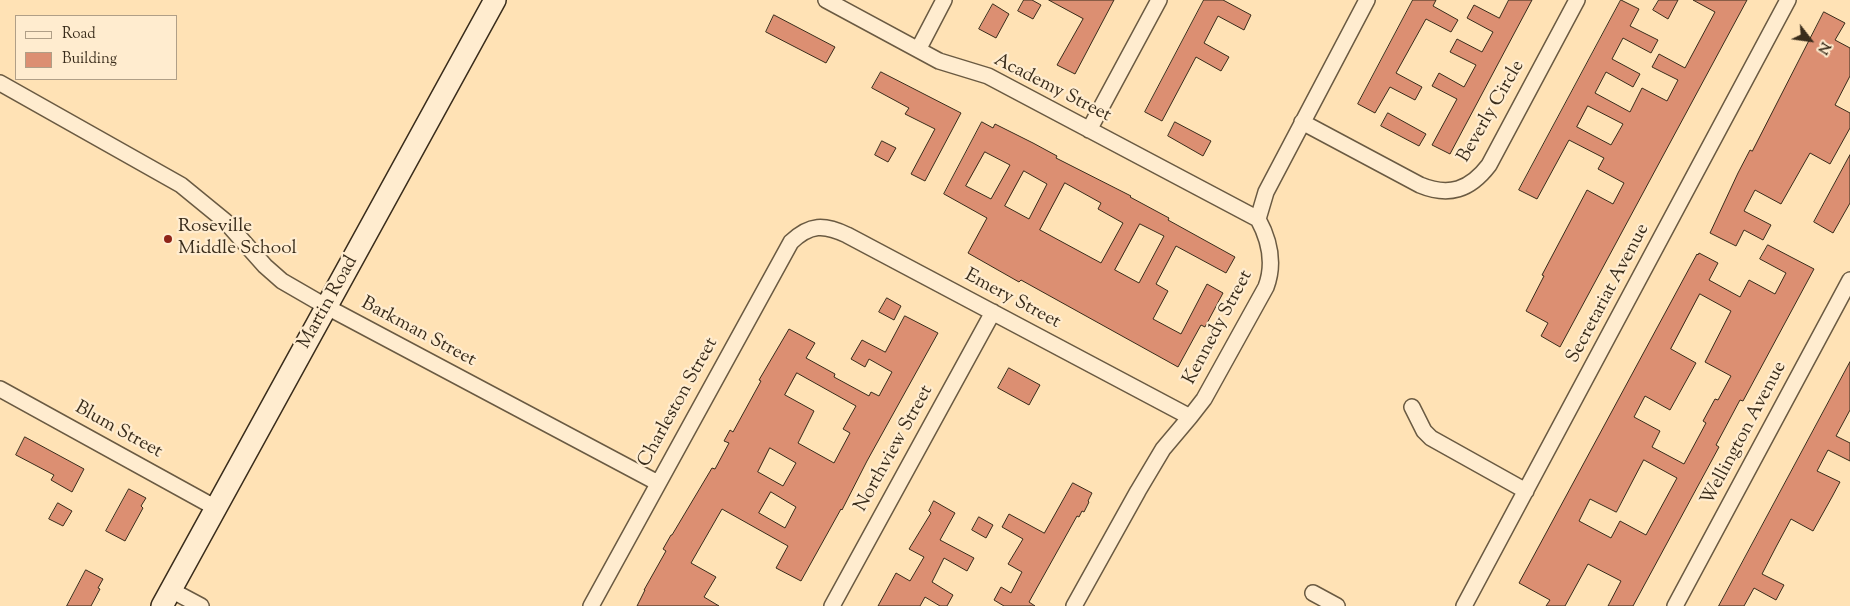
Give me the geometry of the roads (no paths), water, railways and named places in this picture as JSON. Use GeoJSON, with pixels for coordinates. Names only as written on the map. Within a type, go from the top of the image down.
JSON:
{"type":"FeatureCollection","features":[{"type":"Feature","properties":{"kind":"street","name":"Martin Road"},"geometry":{"type":"LineString","coordinates":[[167,598],[495,0]]}},
{"type":"Feature","properties":{"kind":"street","name":"Academy Street"},"geometry":{"type":"LineString","coordinates":[[826,0],[939,60],[988,76],[1258,219]]}},
{"type":"Feature","properties":{"kind":"street"},"geometry":{"type":"LineString","coordinates":[[919,48],[944,0]]}},
{"type":"Feature","properties":{"kind":"street"},"geometry":{"type":"LineString","coordinates":[[1090,130],[1159,0]]}},
{"type":"Feature","properties":{"kind":"street"},"geometry":{"type":"LineString","coordinates":[[1258,219],[1266,192],[1368,0]]}},
{"type":"Feature","properties":{"kind":"street","name":"Beverly Circle"},"geometry":{"type":"LineString","coordinates":[[1302,122],[1420,185],[1445,191],[1460,189],[1473,183],[1489,165],[1577,0]]}},
{"type":"Feature","properties":{"kind":"street","name":"Secretariat Avenue"},"geometry":{"type":"LineString","coordinates":[[1464,606],[1788,0]]}},
{"type":"Feature","properties":{"kind":"street","name":"Barkman Street"},"geometry":{"type":"LineString","coordinates":[[0,83],[181,185],[225,221],[282,282],[658,483]]}},
{"type":"Feature","properties":{"kind":"street","name":"Kennedy Street"},"geometry":{"type":"LineString","coordinates":[[1074,606],[1163,449],[1190,417],[1218,374],[1270,279],[1272,260],[1264,230],[1258,219]]}},
{"type":"Feature","properties":{"kind":"street","name":"Emery Street"},"geometry":{"type":"LineString","coordinates":[[812,228],[826,227],[836,230],[1190,417]]}},
{"type":"Feature","properties":{"kind":"street","name":"Charleston Street"},"geometry":{"type":"LineString","coordinates":[[590,606],[791,242],[800,233],[812,228]]}},
{"type":"Feature","properties":{"kind":"street","name":"Wellington Avenue"},"geometry":{"type":"LineString","coordinates":[[1675,606],[1850,280]]}},
{"type":"Feature","properties":{"kind":"street","name":"Northview Street"},"geometry":{"type":"LineString","coordinates":[[832,606],[993,312]]}},
{"type":"Feature","properties":{"kind":"street","name":"Blum Street"},"geometry":{"type":"LineString","coordinates":[[0,389],[216,508]]}},
{"type":"Feature","properties":{"kind":"street"},"geometry":{"type":"LineString","coordinates":[[1412,407],[1424,431],[1431,438],[1526,491]]}},
{"type":"Feature","properties":{"kind":"street"},"geometry":{"type":"LineString","coordinates":[[1313,593],[1337,606]]}},
{"type":"Feature","properties":{"kind":"street"},"geometry":{"type":"LineString","coordinates":[[167,598],[200,606]]}},
{"type":"Feature","properties":{"kind":"place","name":"Roseville Middle School"},"geometry":{"type":"Point","coordinates":[168,239]}}]}
